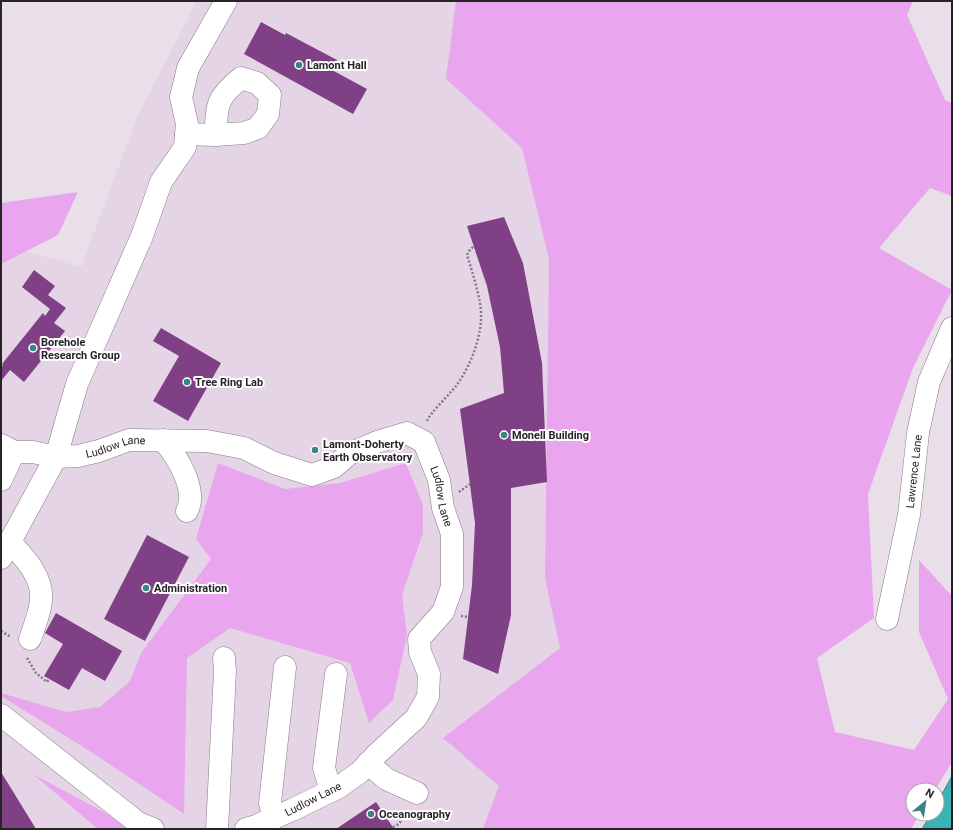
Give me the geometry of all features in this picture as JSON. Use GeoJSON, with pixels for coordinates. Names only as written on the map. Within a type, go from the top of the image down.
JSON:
{"type":"FeatureCollection","features":[{"type":"Feature","properties":{"kind":"street"},"geometry":{"type":"LineString","coordinates":[[30,639],[41,600],[39,581],[30,564],[5,550],[56,456],[77,384],[142,236],[161,182],[185,147],[187,124],[180,98],[188,68],[226,1]]}},
{"type":"Feature","properties":{"kind":"street"},"geometry":{"type":"LineString","coordinates":[[186,134],[216,135]]}},
{"type":"Feature","properties":{"kind":"street","name":"Lawrence Lane"},"geometry":{"type":"LineString","coordinates":[[887,619],[909,515],[919,426],[929,382],[952,328]]}},
{"type":"Feature","properties":{"kind":"street","name":"Ludlow Lane"},"geometry":{"type":"LineString","coordinates":[[7,449],[56,456],[78,456],[99,451],[129,440],[207,441],[244,448],[274,463],[312,476],[334,467],[349,454],[377,442],[408,433],[424,442],[439,480],[443,508],[452,534],[452,587],[443,612],[419,639],[420,652],[429,674],[428,697],[416,718],[360,772],[331,791],[274,818],[246,829]]}},
{"type":"Feature","properties":{"kind":"street"},"geometry":{"type":"LineString","coordinates":[[163,440],[179,462],[190,491],[190,506],[187,511]]}},
{"type":"Feature","properties":{"kind":"street"},"geometry":{"type":"LineString","coordinates":[[1,480],[7,449]]}},
{"type":"Feature","properties":{"kind":"street"},"geometry":{"type":"LineString","coordinates":[[217,829],[225,672],[224,658]]}},
{"type":"Feature","properties":{"kind":"street"},"geometry":{"type":"LineString","coordinates":[[274,818],[270,803],[285,667]]}},
{"type":"Feature","properties":{"kind":"street"},"geometry":{"type":"LineString","coordinates":[[331,791],[324,768],[336,674]]}},
{"type":"Feature","properties":{"kind":"street"},"geometry":{"type":"LineString","coordinates":[[1,715],[138,823],[153,829]]}},
{"type":"Feature","properties":{"kind":"street"},"geometry":{"type":"LineString","coordinates":[[368,763],[386,780],[417,793]]}},
{"type":"Feature","properties":{"kind":"shaded area","name":"Lamont-Doherty Earth Observatory"},"geometry":{"type":"Polygon","coordinates":[[[197,1],[632,1],[633,262],[530,829],[1,829],[1,249],[6,245],[81,267],[138,115],[197,1]]]}},
{"type":"Feature","properties":{"kind":"shaded area"},"geometry":{"type":"Polygon","coordinates":[[[456,1],[913,1],[907,15],[945,100],[952,103],[952,196],[930,188],[879,248],[952,290],[913,368],[868,494],[874,618],[817,658],[835,732],[914,750],[948,699],[919,632],[919,560],[952,596],[952,762],[940,782],[905,782],[905,822],[915,822],[911,829],[482,829],[499,786],[443,738],[560,648],[545,578],[549,259],[522,148],[446,79],[456,1]]]}},
{"type":"Feature","properties":{"kind":"shaded area"},"geometry":{"type":"Polygon","coordinates":[[[78,192],[58,235],[1,264],[1,203],[78,192]]]}},
{"type":"Feature","properties":{"kind":"shaded area"},"geometry":{"type":"Polygon","coordinates":[[[218,463],[285,489],[340,483],[406,463],[423,505],[423,533],[402,595],[407,635],[393,700],[369,723],[350,663],[230,628],[187,658],[184,814],[88,750],[1,696],[1,693],[66,712],[100,707],[130,681],[141,653],[211,559],[196,539],[218,463]]]}},
{"type":"Feature","properties":{"kind":"shaded area"},"geometry":{"type":"Polygon","coordinates":[[[33,774],[135,829],[98,829],[33,774]]]}},
{"type":"Feature","properties":{"kind":"water"},"geometry":{"type":"Polygon","coordinates":[[[952,776],[952,829],[922,829],[926,822],[945,822],[945,789],[952,776]]]}},
{"type":"Feature","properties":{"kind":"building","name":"Lamont Hall"},"geometry":{"type":"Polygon","coordinates":[[[261,22],[285,35],[286,33],[337,60],[332,70],[367,89],[353,114],[244,54],[261,22]]]}},
{"type":"Feature","properties":{"kind":"building","name":"Monell Building"},"geometry":{"type":"Polygon","coordinates":[[[504,217],[523,263],[542,363],[547,482],[511,488],[511,615],[498,674],[463,659],[472,585],[475,523],[460,409],[504,393],[500,347],[487,286],[467,226],[504,217]]]}},
{"type":"Feature","properties":{"kind":"building","name":"Borehole Research Group"},"geometry":{"type":"Polygon","coordinates":[[[34,270],[55,286],[48,295],[66,308],[54,323],[65,331],[24,382],[10,370],[1,381],[2,364],[43,313],[45,316],[50,309],[22,287],[34,270]]]}},
{"type":"Feature","properties":{"kind":"building","name":"Tree Ring Lab"},"geometry":{"type":"Polygon","coordinates":[[[161,328],[221,363],[188,421],[153,401],[179,356],[153,341],[161,328]]]}},
{"type":"Feature","properties":{"kind":"building","name":"Administration"},"geometry":{"type":"Polygon","coordinates":[[[147,535],[189,557],[145,641],[104,619],[147,535]]]}},
{"type":"Feature","properties":{"kind":"building"},"geometry":{"type":"Polygon","coordinates":[[[56,613],[122,651],[105,681],[82,668],[69,690],[44,676],[63,644],[45,633],[56,613]]]}},
{"type":"Feature","properties":{"kind":"building"},"geometry":{"type":"Polygon","coordinates":[[[1,772],[36,829],[1,829],[1,772]]]}},
{"type":"Feature","properties":{"kind":"building","name":"Oceanography"},"geometry":{"type":"Polygon","coordinates":[[[376,802],[394,829],[336,829],[376,802]]]}},
{"type":"Feature","properties":{"kind":"place","name":"Lamont Hall"},"geometry":{"type":"Point","coordinates":[299,65]}},
{"type":"Feature","properties":{"kind":"place","name":"Borehole Research Group"},"geometry":{"type":"Point","coordinates":[33,348]}},
{"type":"Feature","properties":{"kind":"place","name":"Tree Ring Lab"},"geometry":{"type":"Point","coordinates":[187,382]}},
{"type":"Feature","properties":{"kind":"place","name":"Monell Building"},"geometry":{"type":"Point","coordinates":[504,435]}},
{"type":"Feature","properties":{"kind":"place","name":"Lamont-Doherty Earth Observatory"},"geometry":{"type":"Point","coordinates":[315,450]}},
{"type":"Feature","properties":{"kind":"place","name":"Administration"},"geometry":{"type":"Point","coordinates":[146,588]}},
{"type":"Feature","properties":{"kind":"place","name":"Oceanography"},"geometry":{"type":"Point","coordinates":[371,814]}}]}
